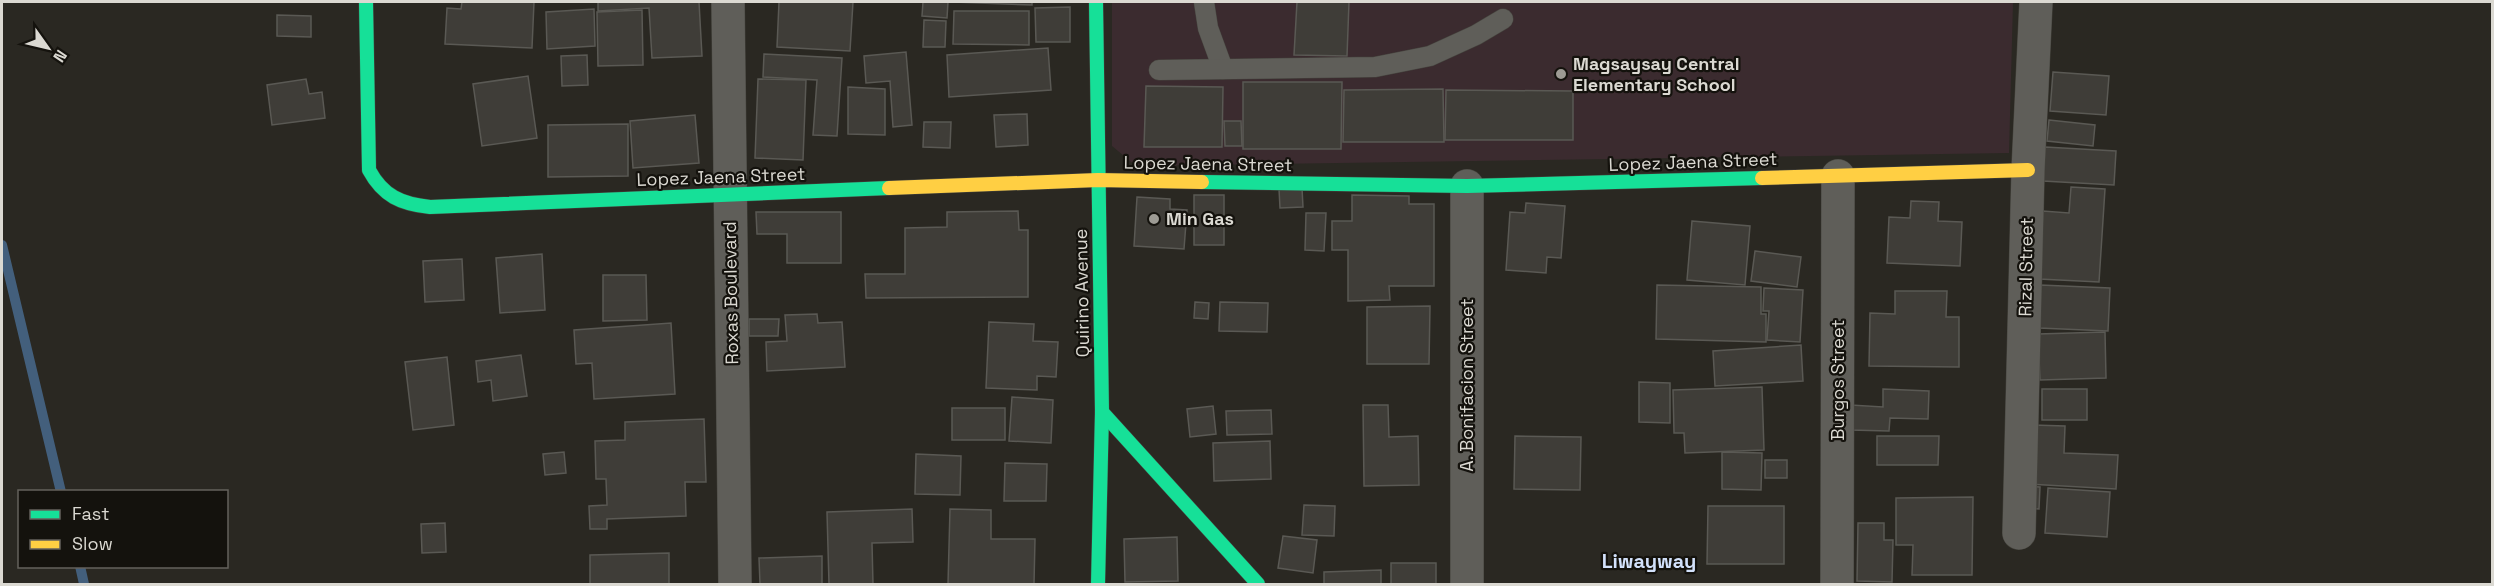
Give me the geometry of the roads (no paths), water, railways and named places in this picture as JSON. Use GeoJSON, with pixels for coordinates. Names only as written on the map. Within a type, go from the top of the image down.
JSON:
{"type":"FeatureCollection","features":[{"type":"Feature","properties":{"kind":"street","name":"Lopez Jaena Street"},"geometry":{"type":"LineString","coordinates":[[366,2],[369,170],[376,184],[390,197],[407,205],[430,207],[1098,180],[1467,186],[2028,170]]}},
{"type":"Feature","properties":{"kind":"street","name":"Roxas Boulevard"},"geometry":{"type":"LineString","coordinates":[[728,2],[735,585]]}},
{"type":"Feature","properties":{"kind":"street","name":"Quirino Avenue"},"geometry":{"type":"LineString","coordinates":[[1096,2],[1102,412],[1098,585]]}},
{"type":"Feature","properties":{"kind":"street","name":"Rizal Street"},"geometry":{"type":"LineString","coordinates":[[2019,533],[2028,170],[2036,2]]}},
{"type":"Feature","properties":{"kind":"street","name":"Burgos Street"},"geometry":{"type":"LineString","coordinates":[[1837,585],[1838,176]]}},
{"type":"Feature","properties":{"kind":"street","name":"A. Bonifacion Street"},"geometry":{"type":"LineString","coordinates":[[1467,186],[1467,585]]}},
{"type":"Feature","properties":{"kind":"street"},"geometry":{"type":"LineString","coordinates":[[1102,412],[1258,585]]}},
{"type":"Feature","properties":{"kind":"lane"},"geometry":{"type":"LineString","coordinates":[[1203,2],[1208,28],[1223,69]]}},
{"type":"Feature","properties":{"kind":"lane"},"geometry":{"type":"LineString","coordinates":[[1159,70],[1350,69],[1399,63],[1430,56],[1455,46],[1503,19]]}},
{"type":"Feature","properties":{"kind":"waterway"},"geometry":{"type":"LineString","coordinates":[[2,245],[61,490]]}},
{"type":"Feature","properties":{"kind":"waterway"},"geometry":{"type":"LineString","coordinates":[[80,568],[84,584]]}},
{"type":"Feature","properties":{"kind":"place","name":"Magsaysay Central Elementary School"},"geometry":{"type":"Point","coordinates":[1561,74]}},
{"type":"Feature","properties":{"kind":"place","name":"Min Gas"},"geometry":{"type":"Point","coordinates":[1154,219]}},
{"type":"Feature","properties":{"kind":"district","name":"Liwayway"},"geometry":{"type":"Point","coordinates":[1649,561]}}]}
